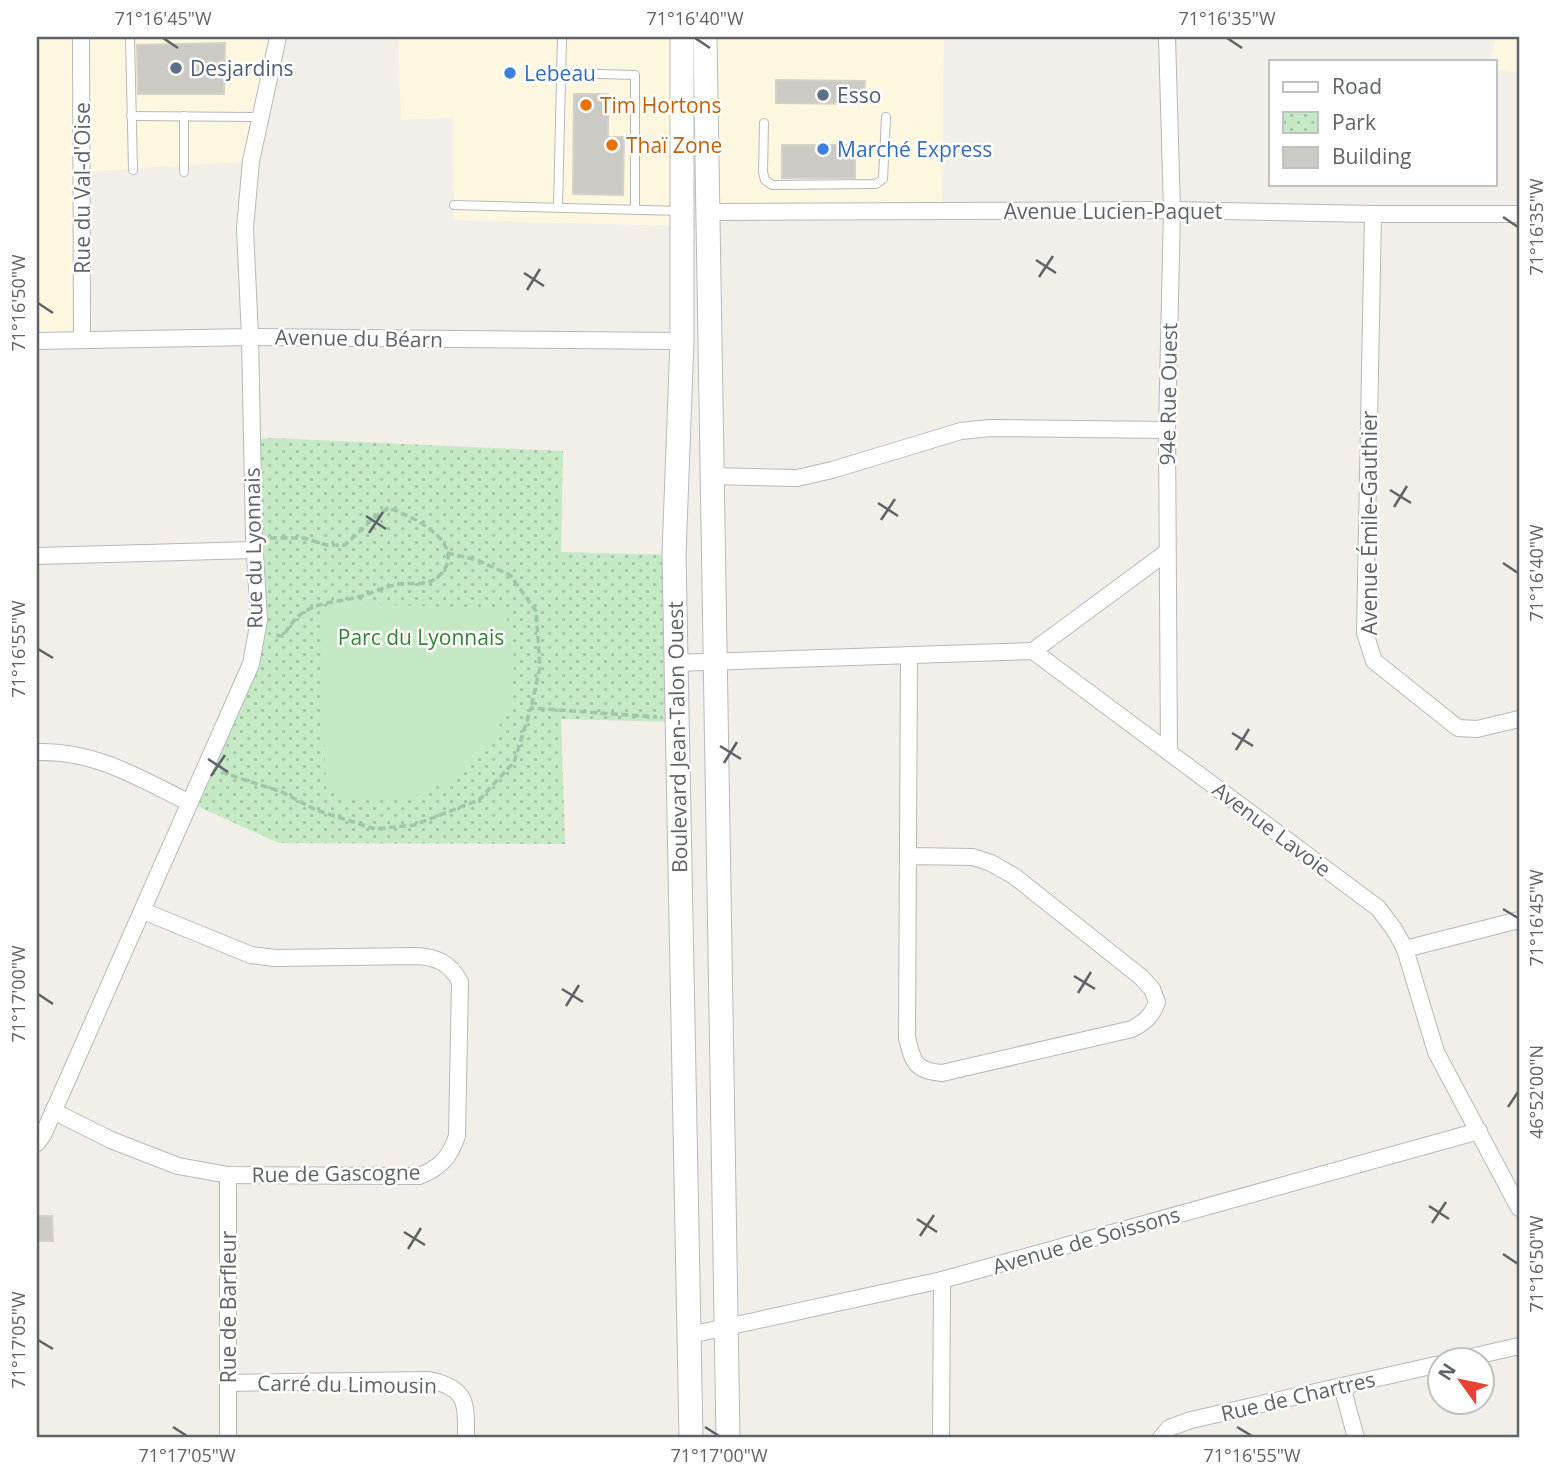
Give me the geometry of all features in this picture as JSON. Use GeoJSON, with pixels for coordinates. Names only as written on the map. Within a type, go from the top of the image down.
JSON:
{"type":"FeatureCollection","features":[{"type":"Feature","properties":{"kind":"street","name":"Rue du Val-d'Oise"},"geometry":{"type":"LineString","coordinates":[[81,37],[82,339]]}},
{"type":"Feature","properties":{"kind":"street","name":"Rue du Lyonnais"},"geometry":{"type":"LineString","coordinates":[[37,1143],[43,1135],[251,664],[259,620],[254,544],[245,228],[251,161],[278,37]]}},
{"type":"Feature","properties":{"kind":"street","name":"Boulevard Jean-Talon Ouest"},"geometry":{"type":"LineString","coordinates":[[682,37],[682,341],[674,555],[691,1438]]}},
{"type":"Feature","properties":{"kind":"street","name":"Boulevard Jean-Talon Ouest"},"geometry":{"type":"LineString","coordinates":[[705,37],[728,1438]]}},
{"type":"Feature","properties":{"kind":"street","name":"94e Rue Ouest"},"geometry":{"type":"LineString","coordinates":[[1167,37],[1172,211],[1167,430],[1169,752]]}},
{"type":"Feature","properties":{"kind":"street","name":"Avenue Lucien-Paquet"},"geometry":{"type":"LineString","coordinates":[[708,212],[1172,211],[1519,214]]}},
{"type":"Feature","properties":{"kind":"street","name":"Avenue Émile-Gauthier"},"geometry":{"type":"LineString","coordinates":[[1373,214],[1365,633],[1368,648],[1374,661],[1458,729],[1477,729],[1519,719]]}},
{"type":"Feature","properties":{"kind":"street","name":"Avenue du Béarn"},"geometry":{"type":"LineString","coordinates":[[37,341],[250,338],[682,341]]}},
{"type":"Feature","properties":{"kind":"street"},"geometry":{"type":"LineString","coordinates":[[711,476],[797,478],[961,431],[990,428],[1167,430]]}},
{"type":"Feature","properties":{"kind":"street"},"geometry":{"type":"LineString","coordinates":[[37,556],[254,544]]}},
{"type":"Feature","properties":{"kind":"street"},"geometry":{"type":"LineString","coordinates":[[675,663],[1032,651],[1167,552]]}},
{"type":"Feature","properties":{"kind":"street","name":"Avenue Lavoie"},"geometry":{"type":"LineString","coordinates":[[1032,651],[1378,908],[1405,948]]}},
{"type":"Feature","properties":{"kind":"street"},"geometry":{"type":"LineString","coordinates":[[909,655],[907,1038],[917,1066],[928,1072],[942,1073],[1132,1029],[1153,1014],[1157,1002],[1152,989],[1140,977],[1014,876],[991,863],[973,857],[909,856]]}},
{"type":"Feature","properties":{"kind":"street"},"geometry":{"type":"LineString","coordinates":[[37,752],[86,755],[188,802]]}},
{"type":"Feature","properties":{"kind":"street","name":"Rue de Gascogne"},"geometry":{"type":"LineString","coordinates":[[53,1111],[111,1140],[178,1166],[228,1175],[419,1176],[434,1170],[452,1151],[457,1136],[460,982],[453,970],[443,962],[431,957],[275,958],[251,955],[143,911]]}},
{"type":"Feature","properties":{"kind":"street"},"geometry":{"type":"LineString","coordinates":[[1519,920],[1405,948],[1436,1052],[1519,1208]]}},
{"type":"Feature","properties":{"kind":"street","name":"Avenue de Soissons"},"geometry":{"type":"LineString","coordinates":[[690,1335],[942,1280],[1479,1131]]}},
{"type":"Feature","properties":{"kind":"street","name":"Rue de Barfleur"},"geometry":{"type":"LineString","coordinates":[[228,1175],[228,1438]]}},
{"type":"Feature","properties":{"kind":"street"},"geometry":{"type":"LineString","coordinates":[[942,1280],[942,1438]]}},
{"type":"Feature","properties":{"kind":"street"},"geometry":{"type":"LineString","coordinates":[[1496,1351],[1519,1346]]}},
{"type":"Feature","properties":{"kind":"street","name":"Rue de Chartres"},"geometry":{"type":"LineString","coordinates":[[1161,1438],[1169,1428],[1191,1420],[1426,1366]]}},
{"type":"Feature","properties":{"kind":"street","name":"Carré du Limousin"},"geometry":{"type":"LineString","coordinates":[[228,1383],[429,1380],[445,1383],[463,1398],[466,1438]]}},
{"type":"Feature","properties":{"kind":"street"},"geometry":{"type":"LineString","coordinates":[[1342,1386],[1356,1438]]}},
{"type":"Feature","properties":{"kind":"lane"},"geometry":{"type":"LineString","coordinates":[[130,37],[132,170]]}},
{"type":"Feature","properties":{"kind":"lane"},"geometry":{"type":"LineString","coordinates":[[558,207],[562,37]]}},
{"type":"Feature","properties":{"kind":"lane"},"geometry":{"type":"LineString","coordinates":[[561,73],[635,75],[635,209]]}},
{"type":"Feature","properties":{"kind":"lane"},"geometry":{"type":"LineString","coordinates":[[131,116],[261,117]]}},
{"type":"Feature","properties":{"kind":"lane"},"geometry":{"type":"LineString","coordinates":[[184,116],[184,172]]}},
{"type":"Feature","properties":{"kind":"lane"},"geometry":{"type":"LineString","coordinates":[[764,123],[763,172],[765,180],[772,185],[876,184],[883,178],[886,117]]}},
{"type":"Feature","properties":{"kind":"lane"},"geometry":{"type":"LineString","coordinates":[[454,205],[681,211]]}},
{"type":"Feature","properties":{"kind":"path"},"geometry":{"type":"LineString","coordinates":[[254,544],[304,538],[327,545],[345,545],[374,517],[388,508],[403,513],[430,529],[446,546],[448,559],[439,576],[424,584],[401,584],[317,605],[299,615],[283,636],[257,632]]}},
{"type":"Feature","properties":{"kind":"path"},"geometry":{"type":"LineString","coordinates":[[204,767],[250,780],[282,792],[316,810],[375,829],[414,825],[479,800],[514,762],[531,708],[540,667],[536,611],[510,575],[477,560],[447,552]]}},
{"type":"Feature","properties":{"kind":"path"},"geometry":{"type":"LineString","coordinates":[[531,708],[676,718]]}},
{"type":"Feature","properties":{"kind":"shaded area"},"geometry":{"type":"Polygon","coordinates":[[[37,37],[278,37],[251,161],[82,172],[82,339],[37,341],[37,37]]]}},
{"type":"Feature","properties":{"kind":"shaded area"},"geometry":{"type":"Polygon","coordinates":[[[398,37],[682,37],[681,226],[454,220],[453,117],[401,120],[398,37]]]}},
{"type":"Feature","properties":{"kind":"shaded area"},"geometry":{"type":"Polygon","coordinates":[[[705,37],[944,37],[942,211],[708,212],[705,37]]]}},
{"type":"Feature","properties":{"kind":"shaded area"},"geometry":{"type":"Polygon","coordinates":[[[1495,37],[1519,37],[1519,73],[1496,69],[1496,60],[1491,60],[1495,37]]]}},
{"type":"Feature","properties":{"kind":"green space","name":"Parc du Lyonnais"},"geometry":{"type":"Polygon","coordinates":[[[272,438],[563,451],[561,552],[674,555],[676,722],[561,719],[565,844],[279,843],[188,802],[251,664],[259,620],[250,440],[272,438]]]}},
{"type":"Feature","properties":{"kind":"green space"},"geometry":{"type":"Polygon","coordinates":[[[334,603],[505,609],[515,661],[509,706],[489,746],[456,778],[415,796],[369,800],[346,798],[326,788],[320,615],[325,607],[334,603]]]}},
{"type":"Feature","properties":{"kind":"building"},"geometry":{"type":"Polygon","coordinates":[[[225,43],[224,94],[138,94],[137,45],[225,43]]]}},
{"type":"Feature","properties":{"kind":"building"},"geometry":{"type":"Polygon","coordinates":[[[776,80],[865,81],[864,104],[776,103],[776,80]]]}},
{"type":"Feature","properties":{"kind":"building"},"geometry":{"type":"Polygon","coordinates":[[[574,94],[608,94],[608,137],[624,137],[623,195],[573,194],[574,94]]]}},
{"type":"Feature","properties":{"kind":"building"},"geometry":{"type":"Polygon","coordinates":[[[782,145],[855,145],[855,178],[782,178],[782,145]]]}},
{"type":"Feature","properties":{"kind":"building"},"geometry":{"type":"Polygon","coordinates":[[[37,1216],[52,1216],[53,1241],[37,1241],[37,1216]]]}},
{"type":"Feature","properties":{"kind":"place","name":"Desjardins"},"geometry":{"type":"Point","coordinates":[176,68]}},
{"type":"Feature","properties":{"kind":"place","name":"Lebeau"},"geometry":{"type":"Point","coordinates":[510,73]}},
{"type":"Feature","properties":{"kind":"place","name":"Esso"},"geometry":{"type":"Point","coordinates":[823,95]}},
{"type":"Feature","properties":{"kind":"place","name":"Tim Hortons"},"geometry":{"type":"Point","coordinates":[586,105]}},
{"type":"Feature","properties":{"kind":"place","name":"Thaï Zone"},"geometry":{"type":"Point","coordinates":[612,145]}},
{"type":"Feature","properties":{"kind":"place","name":"Marché Express"},"geometry":{"type":"Point","coordinates":[823,149]}}]}
